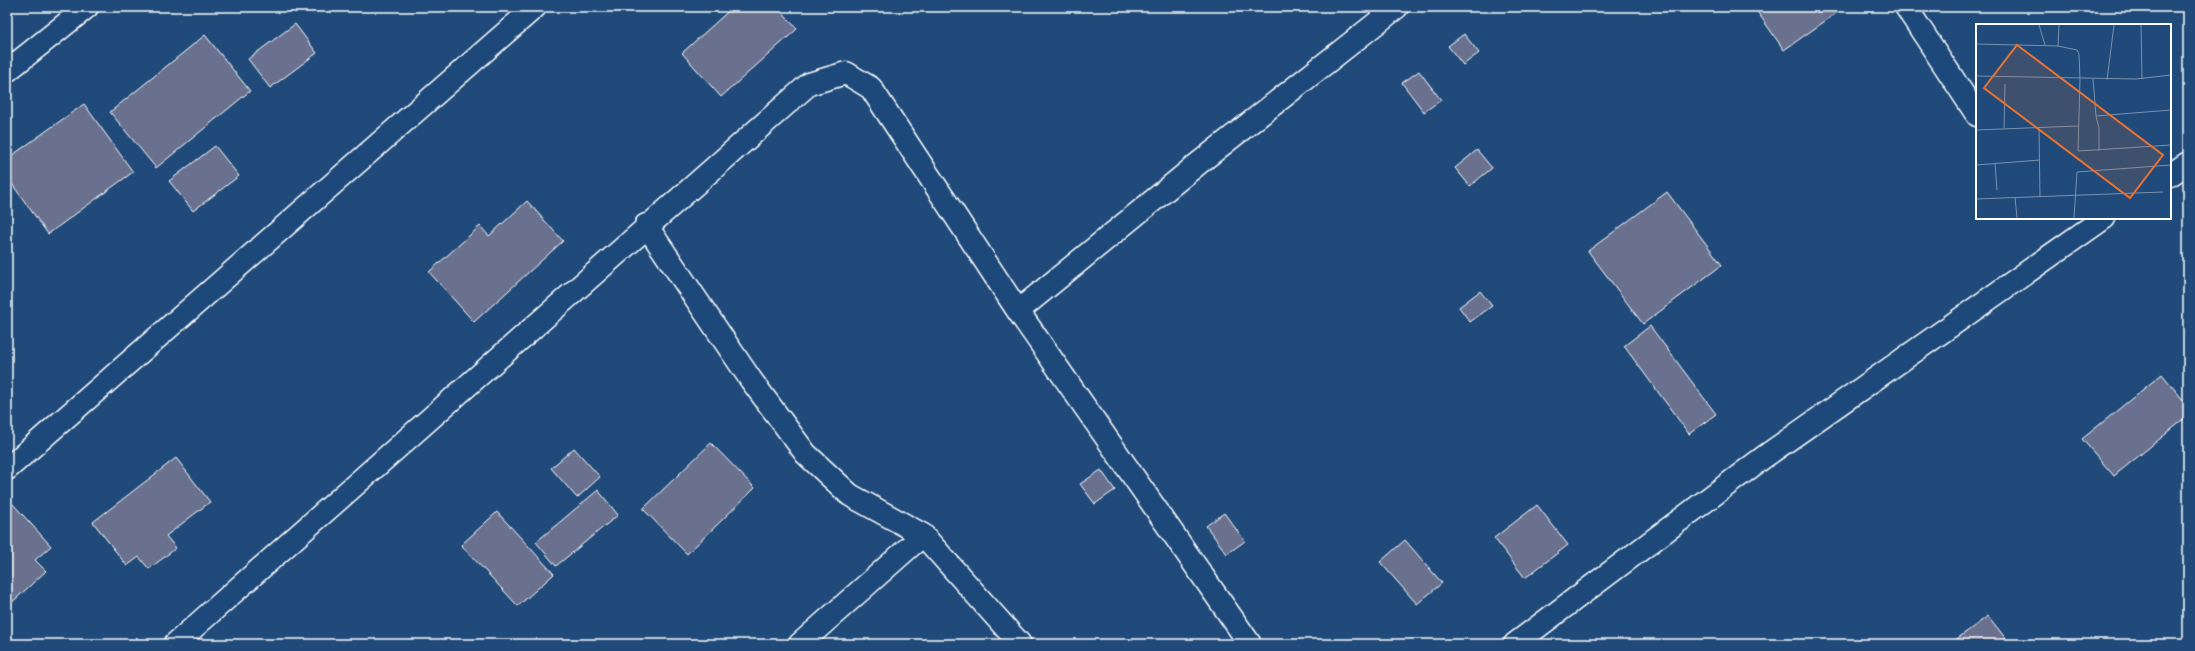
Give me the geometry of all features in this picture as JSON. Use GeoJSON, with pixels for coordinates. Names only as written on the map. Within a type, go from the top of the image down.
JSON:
{"type":"FeatureCollection","features":[{"type":"Feature","properties":{"kind":"street"},"geometry":{"type":"LineString","coordinates":[[7,71],[87,7]]}},
{"type":"Feature","properties":{"kind":"street"},"geometry":{"type":"LineString","coordinates":[[7,469],[535,7]]}},
{"type":"Feature","properties":{"kind":"street"},"geometry":{"type":"LineString","coordinates":[[1906,7],[1976,114]]}},
{"type":"Feature","properties":{"kind":"street"},"geometry":{"type":"LineString","coordinates":[[1018,311],[1386,11]]}},
{"type":"Feature","properties":{"kind":"street"},"geometry":{"type":"LineString","coordinates":[[175,644],[646,225],[809,84],[846,74],[872,88],[1018,311],[1250,644]]}},
{"type":"Feature","properties":{"kind":"street"},"geometry":{"type":"LineString","coordinates":[[2171,174],[2188,163]]}},
{"type":"Feature","properties":{"kind":"street"},"geometry":{"type":"LineString","coordinates":[[1515,644],[1764,457],[2103,219]]}},
{"type":"Feature","properties":{"kind":"street"},"geometry":{"type":"LineString","coordinates":[[646,225],[751,380],[806,454],[850,495],[923,535],[1020,644]]}},
{"type":"Feature","properties":{"kind":"street"},"geometry":{"type":"LineString","coordinates":[[800,644],[923,535]]}},
{"type":"Feature","properties":{"kind":"building"},"geometry":{"type":"Polygon","coordinates":[[[733,7],[777,7],[797,29],[721,97],[682,53],[733,7]]]}},
{"type":"Feature","properties":{"kind":"building"},"geometry":{"type":"Polygon","coordinates":[[[1754,7],[1845,7],[1784,50],[1754,7]]]}},
{"type":"Feature","properties":{"kind":"building"},"geometry":{"type":"Polygon","coordinates":[[[295,24],[317,53],[270,88],[248,59],[295,24]]]}},
{"type":"Feature","properties":{"kind":"building"},"geometry":{"type":"Polygon","coordinates":[[[1464,34],[1479,53],[1463,65],[1448,46],[1464,34]]]}},
{"type":"Feature","properties":{"kind":"building"},"geometry":{"type":"Polygon","coordinates":[[[205,35],[250,91],[156,168],[110,112],[205,35]]]}},
{"type":"Feature","properties":{"kind":"building"},"geometry":{"type":"Polygon","coordinates":[[[1419,71],[1441,100],[1424,112],[1402,83],[1419,71]]]}},
{"type":"Feature","properties":{"kind":"building"},"geometry":{"type":"Polygon","coordinates":[[[84,104],[133,172],[48,234],[7,177],[7,159],[84,104]]]}},
{"type":"Feature","properties":{"kind":"building"},"geometry":{"type":"Polygon","coordinates":[[[215,146],[239,176],[193,211],[169,181],[215,146]]]}},
{"type":"Feature","properties":{"kind":"building"},"geometry":{"type":"Polygon","coordinates":[[[1477,150],[1492,168],[1470,186],[1455,168],[1477,150]]]}},
{"type":"Feature","properties":{"kind":"building"},"geometry":{"type":"Polygon","coordinates":[[[1667,192],[1722,265],[1643,324],[1588,251],[1667,192]]]}},
{"type":"Feature","properties":{"kind":"building"},"geometry":{"type":"Polygon","coordinates":[[[527,201],[563,241],[474,322],[429,272],[480,226],[489,236],[527,201]]]}},
{"type":"Feature","properties":{"kind":"building"},"geometry":{"type":"Polygon","coordinates":[[[1480,291],[1492,306],[1470,322],[1459,307],[1480,291]]]}},
{"type":"Feature","properties":{"kind":"building"},"geometry":{"type":"Polygon","coordinates":[[[1650,326],[1716,414],[1689,434],[1624,346],[1650,326]]]}},
{"type":"Feature","properties":{"kind":"building"},"geometry":{"type":"Polygon","coordinates":[[[2162,374],[2188,406],[2188,416],[2114,476],[2082,439],[2162,374]]]}},
{"type":"Feature","properties":{"kind":"building"},"geometry":{"type":"Polygon","coordinates":[[[711,443],[755,488],[687,554],[643,509],[711,443]]]}},
{"type":"Feature","properties":{"kind":"building"},"geometry":{"type":"Polygon","coordinates":[[[574,448],[600,477],[577,498],[551,468],[574,448]]]}},
{"type":"Feature","properties":{"kind":"building"},"geometry":{"type":"Polygon","coordinates":[[[176,458],[210,502],[166,536],[176,548],[149,569],[139,557],[127,566],[93,522],[176,458]]]}},
{"type":"Feature","properties":{"kind":"building"},"geometry":{"type":"Polygon","coordinates":[[[1101,470],[1115,490],[1095,504],[1080,484],[1101,470]]]}},
{"type":"Feature","properties":{"kind":"building"},"geometry":{"type":"Polygon","coordinates":[[[598,490],[618,515],[556,566],[536,542],[598,490]]]}},
{"type":"Feature","properties":{"kind":"building"},"geometry":{"type":"Polygon","coordinates":[[[12,503],[51,546],[35,560],[46,571],[7,607],[7,507],[12,503]]]}},
{"type":"Feature","properties":{"kind":"building"},"geometry":{"type":"Polygon","coordinates":[[[1537,505],[1568,545],[1525,578],[1494,538],[1537,505]]]}},
{"type":"Feature","properties":{"kind":"building"},"geometry":{"type":"Polygon","coordinates":[[[497,512],[554,574],[518,606],[461,545],[497,512]]]}},
{"type":"Feature","properties":{"kind":"building"},"geometry":{"type":"Polygon","coordinates":[[[1224,513],[1245,541],[1227,554],[1206,526],[1224,513]]]}},
{"type":"Feature","properties":{"kind":"building"},"geometry":{"type":"Polygon","coordinates":[[[1405,540],[1442,583],[1417,604],[1380,562],[1405,540]]]}},
{"type":"Feature","properties":{"kind":"building"},"geometry":{"type":"Polygon","coordinates":[[[1988,616],[2010,644],[1950,644],[1988,616]]]}}]}
